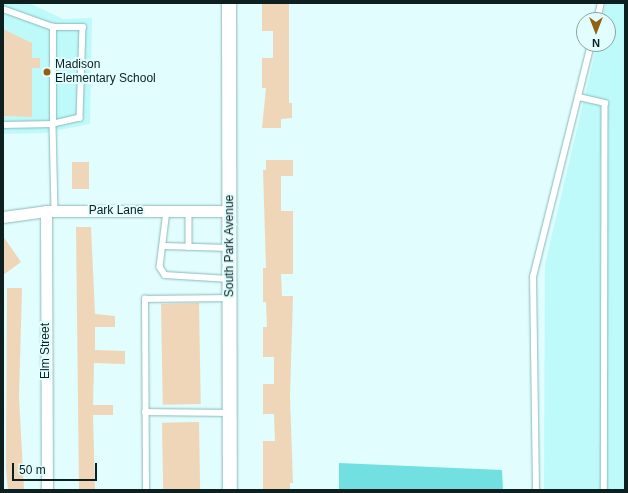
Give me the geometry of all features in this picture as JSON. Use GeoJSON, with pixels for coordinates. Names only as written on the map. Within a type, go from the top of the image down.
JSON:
{"type":"FeatureCollection","features":[{"type":"Feature","properties":{"kind":"street","name":"South Park Avenue"},"geometry":{"type":"LineString","coordinates":[[229,3],[230,490]]}},
{"type":"Feature","properties":{"kind":"street","name":"Park Lane"},"geometry":{"type":"LineString","coordinates":[[3,217],[50,211],[230,211]]}},
{"type":"Feature","properties":{"kind":"street","name":"Elm Street"},"geometry":{"type":"LineString","coordinates":[[47,490],[50,211]]}},
{"type":"Feature","properties":{"kind":"lane"},"geometry":{"type":"LineString","coordinates":[[3,9],[53,27],[83,27],[80,118],[53,124],[3,125]]}},
{"type":"Feature","properties":{"kind":"lane"},"geometry":{"type":"LineString","coordinates":[[50,211],[53,124],[53,27]]}},
{"type":"Feature","properties":{"kind":"lane"},"geometry":{"type":"LineString","coordinates":[[536,490],[533,277],[589,52]]}},
{"type":"Feature","properties":{"kind":"lane"},"geometry":{"type":"LineString","coordinates":[[579,97],[605,103],[604,490]]}},
{"type":"Feature","properties":{"kind":"lane"},"geometry":{"type":"LineString","coordinates":[[167,211],[165,246],[160,268],[165,275],[230,279]]}},
{"type":"Feature","properties":{"kind":"lane"},"geometry":{"type":"LineString","coordinates":[[189,211],[189,247]]}},
{"type":"Feature","properties":{"kind":"lane"},"geometry":{"type":"LineString","coordinates":[[165,246],[230,248]]}},
{"type":"Feature","properties":{"kind":"lane"},"geometry":{"type":"LineString","coordinates":[[146,490],[145,300],[230,298]]}},
{"type":"Feature","properties":{"kind":"lane"},"geometry":{"type":"LineString","coordinates":[[145,412],[230,413]]}},
{"type":"Feature","properties":{"kind":"shaded area","name":"Madison Elementary School"},"geometry":{"type":"Polygon","coordinates":[[[3,3],[29,3],[63,19],[92,18],[90,124],[44,133],[3,134],[3,3]]]}},
{"type":"Feature","properties":{"kind":"shaded area"},"geometry":{"type":"Polygon","coordinates":[[[606,3],[625,3],[625,490],[544,490],[545,264],[595,52],[616,52],[616,12],[604,12],[606,3]]]}},
{"type":"Feature","properties":{"kind":"shaded area"},"geometry":{"type":"Polygon","coordinates":[[[339,463],[502,470],[503,490],[339,490],[339,463]]]}},
{"type":"Feature","properties":{"kind":"building"},"geometry":{"type":"Polygon","coordinates":[[[262,3],[289,3],[289,103],[292,103],[292,118],[281,119],[281,128],[262,128],[266,88],[262,88],[262,58],[273,58],[273,31],[262,31],[262,3]]]}},
{"type":"Feature","properties":{"kind":"building"},"geometry":{"type":"Polygon","coordinates":[[[3,29],[32,43],[32,58],[40,58],[40,68],[32,68],[32,117],[3,116],[3,29]]]}},
{"type":"Feature","properties":{"kind":"building"},"geometry":{"type":"Polygon","coordinates":[[[266,160],[293,160],[293,176],[281,176],[281,211],[293,211],[293,274],[281,274],[282,296],[293,296],[290,397],[293,483],[290,483],[290,490],[263,490],[263,441],[275,441],[274,414],[263,414],[263,384],[274,384],[274,357],[263,357],[263,327],[267,327],[266,302],[263,302],[263,268],[266,268],[263,170],[266,170],[266,160]]]}},
{"type":"Feature","properties":{"kind":"building"},"geometry":{"type":"Polygon","coordinates":[[[72,162],[89,162],[89,189],[72,189],[72,162]]]}},
{"type":"Feature","properties":{"kind":"building"},"geometry":{"type":"Polygon","coordinates":[[[76,227],[91,227],[95,314],[115,316],[115,327],[95,327],[95,350],[125,351],[125,364],[94,363],[93,405],[113,405],[113,415],[93,415],[95,490],[79,490],[76,227]]]}},
{"type":"Feature","properties":{"kind":"building"},"geometry":{"type":"Polygon","coordinates":[[[3,236],[21,262],[3,275],[3,236]]]}},
{"type":"Feature","properties":{"kind":"building"},"geometry":{"type":"Polygon","coordinates":[[[7,288],[22,288],[19,397],[24,490],[8,490],[6,469],[7,288]]]}},
{"type":"Feature","properties":{"kind":"building"},"geometry":{"type":"Polygon","coordinates":[[[199,303],[201,404],[163,405],[161,304],[199,303]]]}},
{"type":"Feature","properties":{"kind":"building"},"geometry":{"type":"Polygon","coordinates":[[[199,422],[200,490],[163,490],[162,423],[199,422]]]}},
{"type":"Feature","properties":{"kind":"place","name":"Madison Elementary School"},"geometry":{"type":"Point","coordinates":[47,72]}}]}
